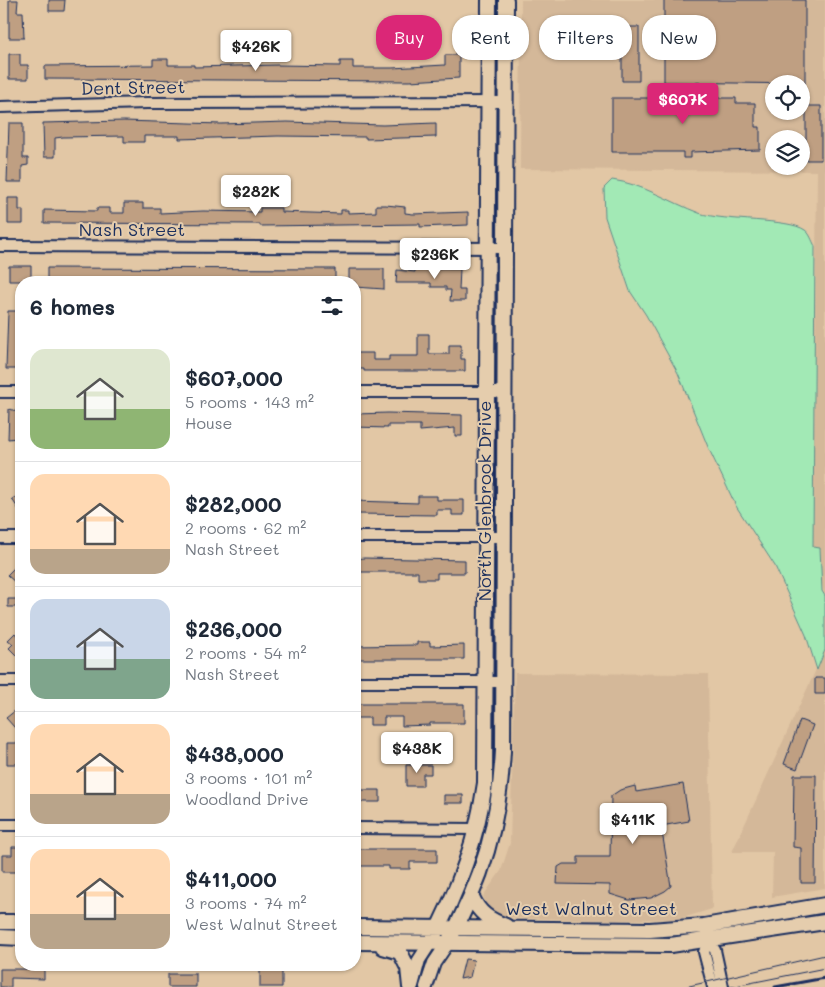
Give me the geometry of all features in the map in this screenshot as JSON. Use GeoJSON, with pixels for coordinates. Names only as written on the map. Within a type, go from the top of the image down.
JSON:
{"type":"FeatureCollection","features":[{"type":"Feature","properties":{"kind":"main road","name":"North Glenbrook Drive"},"geometry":{"type":"LineString","coordinates":[[430,943],[466,866],[485,783],[489,0]]}},
{"type":"Feature","properties":{"kind":"main road","name":"North Glenbrook Drive"},"geometry":{"type":"LineString","coordinates":[[447,944],[472,897],[485,864],[500,798],[503,751],[506,0]]}},
{"type":"Feature","properties":{"kind":"main road"},"geometry":{"type":"LineString","coordinates":[[472,897],[478,908],[489,919],[513,929]]}},
{"type":"Feature","properties":{"kind":"main road","name":"West Walnut Street"},"geometry":{"type":"LineString","coordinates":[[361,927],[650,930],[704,926],[825,905]]}},
{"type":"Feature","properties":{"kind":"main road"},"geometry":{"type":"LineString","coordinates":[[0,922],[15,922]]}},
{"type":"Feature","properties":{"kind":"main road","name":"West Walnut Street"},"geometry":{"type":"LineString","coordinates":[[361,944],[671,945],[708,941],[825,922]]}},
{"type":"Feature","properties":{"kind":"main road"},"geometry":{"type":"LineString","coordinates":[[0,937],[15,938]]}},
{"type":"Feature","properties":{"kind":"main road"},"geometry":{"type":"LineString","coordinates":[[361,945],[388,947],[400,952],[408,968],[411,987]]}},
{"type":"Feature","properties":{"kind":"street","name":"Dent Street"},"geometry":{"type":"LineString","coordinates":[[0,107],[147,103],[506,102]]}},
{"type":"Feature","properties":{"kind":"street","name":"Nash Street"},"geometry":{"type":"LineString","coordinates":[[0,246],[505,248]]}},
{"type":"Feature","properties":{"kind":"street"},"geometry":{"type":"LineString","coordinates":[[0,392],[15,392]]}},
{"type":"Feature","properties":{"kind":"street"},"geometry":{"type":"LineString","coordinates":[[361,392],[504,392]]}},
{"type":"Feature","properties":{"kind":"street"},"geometry":{"type":"LineString","coordinates":[[361,537],[503,537]]}},
{"type":"Feature","properties":{"kind":"street"},"geometry":{"type":"LineString","coordinates":[[0,538],[15,538]]}},
{"type":"Feature","properties":{"kind":"street"},"geometry":{"type":"LineString","coordinates":[[0,681],[15,682]]}},
{"type":"Feature","properties":{"kind":"street"},"geometry":{"type":"LineString","coordinates":[[361,682],[502,682]]}},
{"type":"Feature","properties":{"kind":"street"},"geometry":{"type":"LineString","coordinates":[[0,825],[15,825]]}},
{"type":"Feature","properties":{"kind":"street"},"geometry":{"type":"LineString","coordinates":[[361,828],[476,829]]}},
{"type":"Feature","properties":{"kind":"street"},"geometry":{"type":"LineString","coordinates":[[704,926],[708,941],[715,950],[723,987]]}},
{"type":"Feature","properties":{"kind":"street"},"geometry":{"type":"LineString","coordinates":[[708,941],[704,952],[713,987]]}},
{"type":"Feature","properties":{"kind":"street","name":"North Glenbrook Drive"},"geometry":{"type":"LineString","coordinates":[[411,987],[419,960],[430,943]]}},
{"type":"Feature","properties":{"kind":"street","name":"North Glenbrook Drive"},"geometry":{"type":"LineString","coordinates":[[426,987],[434,963],[447,944]]}},
{"type":"Feature","properties":{"kind":"shaded area"},"geometry":{"type":"Polygon","coordinates":[[[521,0],[825,0],[825,596],[813,547],[817,171],[810,171],[810,130],[765,130],[765,171],[520,169],[521,60],[529,60],[529,15],[521,15],[521,0]]]}},
{"type":"Feature","properties":{"kind":"shaded area"},"geometry":{"type":"Polygon","coordinates":[[[825,650],[825,888],[772,897],[773,852],[732,852],[825,650]]]}},
{"type":"Feature","properties":{"kind":"shaded area"},"geometry":{"type":"Polygon","coordinates":[[[515,673],[708,674],[712,909],[679,919],[611,920],[500,916],[488,907],[483,896],[501,871],[510,843],[515,673]]]}},
{"type":"Feature","properties":{"kind":"green space"},"geometry":{"type":"Polygon","coordinates":[[[612,180],[646,189],[699,213],[710,216],[797,226],[807,231],[815,246],[813,547],[820,548],[822,591],[825,596],[825,650],[817,670],[806,635],[775,566],[736,506],[708,447],[678,373],[646,315],[630,291],[605,217],[604,188],[612,180]]]}},
{"type":"Feature","properties":{"kind":"building"},"geometry":{"type":"Polygon","coordinates":[[[9,0],[18,0],[17,12],[23,12],[24,38],[9,38],[9,0]]]}},
{"type":"Feature","properties":{"kind":"building"},"geometry":{"type":"Polygon","coordinates":[[[49,0],[65,0],[64,11],[49,11],[49,0]]]}},
{"type":"Feature","properties":{"kind":"building"},"geometry":{"type":"Polygon","coordinates":[[[664,0],[805,0],[805,75],[765,75],[765,83],[664,82],[664,60],[716,60],[716,15],[664,15],[664,0]]]}},
{"type":"Feature","properties":{"kind":"building"},"geometry":{"type":"Polygon","coordinates":[[[632,27],[639,27],[639,81],[622,81],[622,60],[632,60],[632,27]]]}},
{"type":"Feature","properties":{"kind":"building"},"geometry":{"type":"Polygon","coordinates":[[[9,54],[20,54],[20,65],[28,65],[28,79],[9,79],[9,54]]]}},
{"type":"Feature","properties":{"kind":"building"},"geometry":{"type":"Polygon","coordinates":[[[445,55],[452,55],[452,60],[459,60],[459,78],[410,81],[45,79],[45,66],[153,65],[153,59],[168,59],[168,65],[194,65],[194,67],[340,66],[340,61],[353,61],[353,68],[445,65],[445,55]]]}},
{"type":"Feature","properties":{"kind":"building"},"geometry":{"type":"Polygon","coordinates":[[[612,98],[736,98],[736,103],[755,103],[755,127],[760,127],[760,150],[691,152],[691,158],[683,158],[683,152],[612,152],[612,98]]]}},
{"type":"Feature","properties":{"kind":"building"},"geometry":{"type":"Polygon","coordinates":[[[810,106],[821,106],[821,160],[810,160],[810,130],[806,130],[806,120],[810,120],[810,106]]]}},
{"type":"Feature","properties":{"kind":"building"},"geometry":{"type":"Polygon","coordinates":[[[124,121],[221,124],[287,122],[383,125],[436,123],[436,137],[366,139],[366,137],[278,136],[179,139],[179,136],[144,136],[144,142],[124,142],[124,136],[63,137],[55,138],[55,157],[44,157],[43,123],[124,121]]]}},
{"type":"Feature","properties":{"kind":"building"},"geometry":{"type":"Polygon","coordinates":[[[9,123],[23,123],[23,158],[28,158],[28,165],[22,166],[22,182],[7,182],[9,123]]]}},
{"type":"Feature","properties":{"kind":"building"},"geometry":{"type":"Polygon","coordinates":[[[8,198],[19,198],[19,210],[23,210],[23,224],[8,224],[8,198]]]}},
{"type":"Feature","properties":{"kind":"building"},"geometry":{"type":"Polygon","coordinates":[[[124,203],[143,203],[143,208],[160,208],[160,213],[203,211],[260,212],[260,208],[281,208],[281,212],[341,214],[341,210],[348,210],[348,213],[376,212],[376,205],[386,205],[405,207],[405,213],[413,214],[468,212],[468,225],[420,227],[420,224],[260,226],[260,224],[44,223],[44,210],[97,211],[97,208],[110,208],[110,213],[124,213],[124,203]]]}},
{"type":"Feature","properties":{"kind":"building"},"geometry":{"type":"Polygon","coordinates":[[[9,266],[31,266],[31,276],[15,276],[15,281],[9,281],[9,266]]]}},
{"type":"Feature","properties":{"kind":"building"},"geometry":{"type":"Polygon","coordinates":[[[47,268],[335,269],[335,276],[47,276],[47,268]]]}},
{"type":"Feature","properties":{"kind":"building"},"geometry":{"type":"Polygon","coordinates":[[[349,269],[384,269],[384,289],[361,287],[361,276],[349,276],[349,269]]]}},
{"type":"Feature","properties":{"kind":"building"},"geometry":{"type":"Polygon","coordinates":[[[415,269],[460,269],[459,290],[465,290],[465,301],[450,301],[451,290],[446,290],[446,287],[431,287],[431,283],[396,283],[397,270],[415,272],[415,269]]]}},
{"type":"Feature","properties":{"kind":"building"},"geometry":{"type":"Polygon","coordinates":[[[8,311],[15,311],[15,369],[6,369],[8,311]]]}},
{"type":"Feature","properties":{"kind":"building"},"geometry":{"type":"Polygon","coordinates":[[[418,334],[429,334],[429,354],[449,354],[449,345],[461,345],[461,359],[465,359],[465,371],[364,371],[364,369],[361,369],[361,353],[373,353],[373,360],[389,360],[389,356],[418,356],[418,334]]]}},
{"type":"Feature","properties":{"kind":"building"},"geometry":{"type":"Polygon","coordinates":[[[9,409],[15,410],[15,438],[8,439],[9,409]]]}},
{"type":"Feature","properties":{"kind":"building"},"geometry":{"type":"Polygon","coordinates":[[[361,414],[462,415],[462,436],[455,436],[455,428],[420,431],[420,425],[388,425],[388,428],[361,427],[361,414]]]}},
{"type":"Feature","properties":{"kind":"building"},"geometry":{"type":"Polygon","coordinates":[[[418,496],[437,496],[437,500],[464,500],[464,515],[452,515],[452,510],[437,510],[437,515],[361,514],[361,501],[418,503],[418,496]]]}},
{"type":"Feature","properties":{"kind":"building"},"geometry":{"type":"Polygon","coordinates":[[[361,558],[465,560],[465,573],[437,573],[437,579],[418,579],[418,572],[361,572],[361,558]]]}},
{"type":"Feature","properties":{"kind":"building"},"geometry":{"type":"Polygon","coordinates":[[[15,567],[15,582],[7,575],[15,567]]]}},
{"type":"Feature","properties":{"kind":"building"},"geometry":{"type":"Polygon","coordinates":[[[8,599],[15,599],[15,607],[8,607],[8,599]]]}},
{"type":"Feature","properties":{"kind":"building"},"geometry":{"type":"Polygon","coordinates":[[[15,633],[15,654],[9,648],[13,644],[8,640],[15,633]]]}},
{"type":"Feature","properties":{"kind":"building"},"geometry":{"type":"Polygon","coordinates":[[[417,642],[430,642],[430,646],[464,645],[464,659],[361,659],[361,646],[417,645],[417,642]]]}},
{"type":"Feature","properties":{"kind":"building"},"geometry":{"type":"Polygon","coordinates":[[[815,678],[825,678],[825,694],[815,694],[815,678]]]}},
{"type":"Feature","properties":{"kind":"building"},"geometry":{"type":"Polygon","coordinates":[[[361,704],[464,704],[464,723],[430,723],[430,725],[402,726],[402,717],[384,717],[384,725],[370,725],[370,718],[361,718],[361,704]]]}},
{"type":"Feature","properties":{"kind":"building"},"geometry":{"type":"Polygon","coordinates":[[[15,711],[15,728],[6,718],[15,711]]]}},
{"type":"Feature","properties":{"kind":"building"},"geometry":{"type":"Polygon","coordinates":[[[800,720],[813,725],[797,769],[784,764],[800,720]]]}},
{"type":"Feature","properties":{"kind":"building"},"geometry":{"type":"Polygon","coordinates":[[[7,743],[15,743],[15,764],[7,764],[7,743]]]}},
{"type":"Feature","properties":{"kind":"building"},"geometry":{"type":"Polygon","coordinates":[[[406,765],[431,765],[431,774],[423,774],[423,786],[406,786],[406,765]]]}},
{"type":"Feature","properties":{"kind":"building"},"geometry":{"type":"Polygon","coordinates":[[[794,775],[816,775],[815,883],[801,883],[801,848],[793,847],[794,775]]]}},
{"type":"Feature","properties":{"kind":"building"},"geometry":{"type":"Polygon","coordinates":[[[683,784],[689,821],[661,826],[671,886],[665,891],[651,898],[629,900],[610,894],[610,885],[557,884],[558,867],[563,864],[578,864],[578,857],[610,857],[611,796],[620,790],[635,786],[636,792],[683,784]]]}},
{"type":"Feature","properties":{"kind":"building"},"geometry":{"type":"Polygon","coordinates":[[[361,790],[380,790],[380,802],[361,802],[361,790]]]}},
{"type":"Feature","properties":{"kind":"building"},"geometry":{"type":"Polygon","coordinates":[[[444,795],[463,795],[463,803],[444,803],[444,795]]]}},
{"type":"Feature","properties":{"kind":"building"},"geometry":{"type":"Polygon","coordinates":[[[12,847],[15,847],[15,872],[2,872],[2,855],[12,855],[12,847]]]}},
{"type":"Feature","properties":{"kind":"building"},"geometry":{"type":"Polygon","coordinates":[[[361,849],[437,849],[437,862],[410,862],[410,869],[389,869],[389,866],[361,866],[361,849]]]}},
{"type":"Feature","properties":{"kind":"building"},"geometry":{"type":"Polygon","coordinates":[[[465,959],[474,960],[470,977],[460,979],[465,959]]]}},
{"type":"Feature","properties":{"kind":"building"},"geometry":{"type":"Polygon","coordinates":[[[0,969],[44,971],[44,979],[11,978],[11,987],[0,987],[0,969]]]}},
{"type":"Feature","properties":{"kind":"building"},"geometry":{"type":"Polygon","coordinates":[[[260,971],[282,971],[282,987],[260,987],[260,971]]]}},
{"type":"Feature","properties":{"kind":"building"},"geometry":{"type":"Polygon","coordinates":[[[168,974],[196,974],[196,987],[168,987],[168,974]]]}},
{"type":"Feature","properties":{"kind":"tram line"},"geometry":{"type":"LineString","coordinates":[[685,987],[825,955]]}},
{"type":"Feature","properties":{"kind":"tram line"},"geometry":{"type":"LineString","coordinates":[[730,987],[825,968]]}},
{"type":"Feature","properties":{"kind":"railway"},"geometry":{"type":"LineString","coordinates":[[775,987],[825,978]]}}]}
